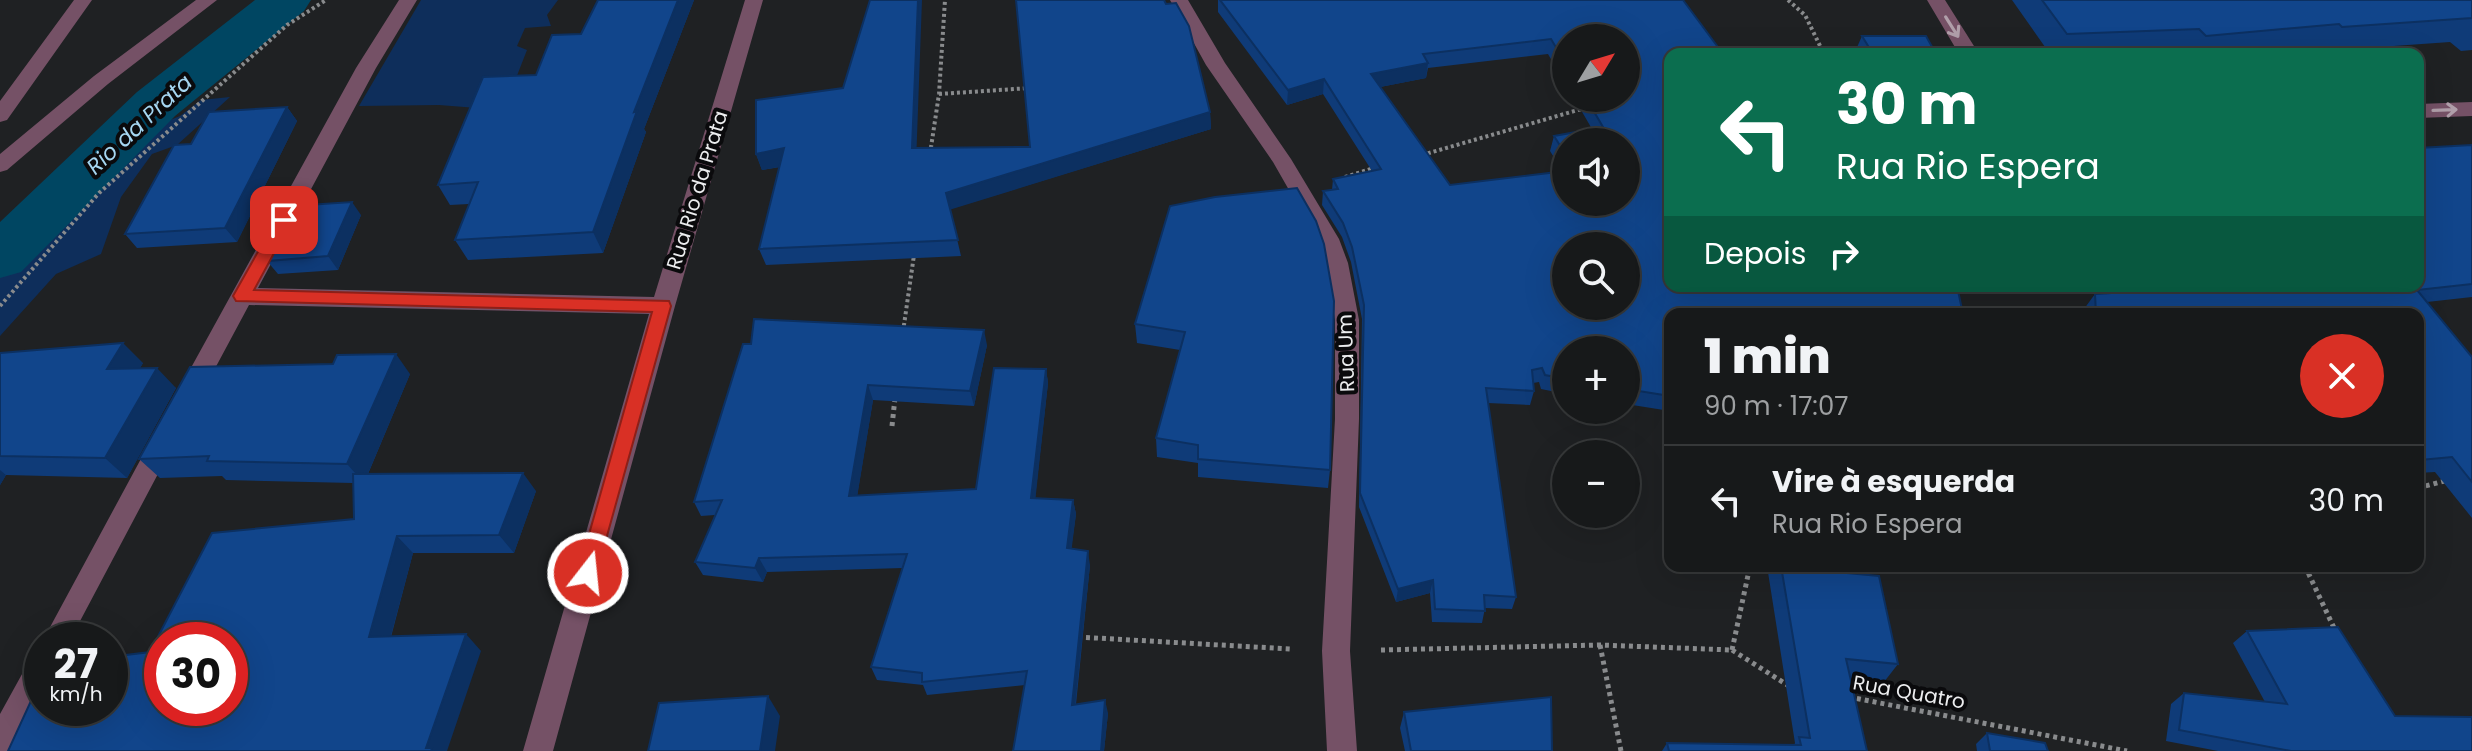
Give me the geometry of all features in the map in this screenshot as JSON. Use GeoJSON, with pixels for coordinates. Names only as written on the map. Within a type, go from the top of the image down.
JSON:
{"type":"FeatureCollection","features":[{"type":"Feature","properties":{"kind":"street"},"geometry":{"type":"LineString","coordinates":[[0,115],[83,0]]}},
{"type":"Feature","properties":{"kind":"street"},"geometry":{"type":"LineString","coordinates":[[0,165],[101,80],[208,0]]}},
{"type":"Feature","properties":{"kind":"street"},"geometry":{"type":"LineString","coordinates":[[65,622],[366,68],[408,0]]}},
{"type":"Feature","properties":{"kind":"street","name":"Rua Rio da Prata"},"geometry":{"type":"LineString","coordinates":[[538,751],[663,306],[754,0]]}},
{"type":"Feature","properties":{"kind":"street","name":"Rua Um"},"geometry":{"type":"LineString","coordinates":[[1179,0],[1216,65],[1263,130],[1328,239],[1337,263],[1347,320],[1347,419],[1336,651],[1342,751]]}},
{"type":"Feature","properties":{"kind":"street"},"geometry":{"type":"LineString","coordinates":[[1936,0],[1965,48]]}},
{"type":"Feature","properties":{"kind":"street"},"geometry":{"type":"LineString","coordinates":[[2424,111],[2472,109]]}},
{"type":"Feature","properties":{"kind":"street"},"geometry":{"type":"LineString","coordinates":[[242,296],[663,306]]}},
{"type":"Feature","properties":{"kind":"street"},"geometry":{"type":"LineString","coordinates":[[0,742],[24,698]]}},
{"type":"Feature","properties":{"kind":"path"},"geometry":{"type":"LineString","coordinates":[[0,306],[99,193],[287,25],[326,0]]}},
{"type":"Feature","properties":{"kind":"path"},"geometry":{"type":"LineString","coordinates":[[929,157],[939,94],[945,0]]}},
{"type":"Feature","properties":{"kind":"path"},"geometry":{"type":"LineString","coordinates":[[1788,0],[1805,15],[1821,48]]}},
{"type":"Feature","properties":{"kind":"path"},"geometry":{"type":"LineString","coordinates":[[939,94],[1042,87]]}},
{"type":"Feature","properties":{"kind":"path"},"geometry":{"type":"LineString","coordinates":[[1416,156],[1570,112]]}},
{"type":"Feature","properties":{"kind":"path"},"geometry":{"type":"LineString","coordinates":[[1298,190],[1387,165]]}},
{"type":"Feature","properties":{"kind":"path"},"geometry":{"type":"LineString","coordinates":[[902,341],[915,250]]}},
{"type":"Feature","properties":{"kind":"path"},"geometry":{"type":"LineString","coordinates":[[892,426],[897,383]]}},
{"type":"Feature","properties":{"kind":"path"},"geometry":{"type":"LineString","coordinates":[[2424,486],[2452,479]]}},
{"type":"Feature","properties":{"kind":"path"},"geometry":{"type":"LineString","coordinates":[[1749,572],[1732,650],[1792,688]]}},
{"type":"Feature","properties":{"kind":"path"},"geometry":{"type":"LineString","coordinates":[[2308,572],[2340,642]]}},
{"type":"Feature","properties":{"kind":"path"},"geometry":{"type":"LineString","coordinates":[[1600,645],[1621,751]]}},
{"type":"Feature","properties":{"kind":"path","name":"Rua Quatro"},"geometry":{"type":"LineString","coordinates":[[1837,695],[2127,751]]}},
{"type":"Feature","properties":{"kind":"shaded area"},"geometry":{"type":"Polygon","coordinates":[[[421,0],[558,0],[547,15],[551,26],[525,28],[517,46],[527,50],[511,91],[477,108],[359,106],[421,0]]]}},
{"type":"Feature","properties":{"kind":"shaded area"},"geometry":{"type":"Polygon","coordinates":[[[230,97],[177,145],[152,154],[121,197],[101,254],[56,274],[0,336],[0,275],[27,249],[64,227],[84,185],[158,125],[180,116],[201,100],[230,97]]]}},
{"type":"Feature","properties":{"kind":"building"},"geometry":{"type":"Polygon","coordinates":[[[598,0],[678,0],[634,112],[637,111],[593,232],[455,240],[478,182],[438,185],[483,77],[536,75],[552,35],[581,34],[598,0]]]}},
{"type":"Feature","properties":{"kind":"building"},"geometry":{"type":"Polygon","coordinates":[[[870,0],[918,0],[912,148],[1030,147],[1016,0],[1164,0],[1166,4],[1176,3],[1189,26],[1210,112],[946,193],[958,240],[759,249],[784,148],[756,154],[756,100],[843,88],[870,0]]]}},
{"type":"Feature","properties":{"kind":"building"},"geometry":{"type":"Polygon","coordinates":[[[1220,0],[1683,0],[1719,48],[1664,48],[1664,292],[1958,292],[1962,308],[1664,308],[1664,395],[1640,391],[1640,336],[1552,336],[1552,376],[1545,375],[1542,368],[1532,370],[1534,391],[1486,388],[1516,597],[1484,595],[1485,611],[1435,609],[1433,580],[1398,589],[1360,493],[1364,305],[1352,247],[1343,223],[1323,191],[1338,189],[1333,179],[1381,169],[1324,79],[1288,90],[1220,0]],[[1552,24],[1552,41],[1423,54],[1428,63],[1371,74],[1450,185],[1552,173],[1552,216],[1640,216],[1640,128],[1598,128],[1603,127],[1594,112],[1640,112],[1640,24],[1552,24]]]}},
{"type":"Feature","properties":{"kind":"building"},"geometry":{"type":"Polygon","coordinates":[[[2042,0],[2472,0],[2472,18],[2342,27],[2339,24],[2206,36],[2199,29],[2067,34],[2042,0]]]}},
{"type":"Feature","properties":{"kind":"building"},"geometry":{"type":"Polygon","coordinates":[[[1862,36],[1926,36],[1933,48],[1869,48],[1862,36]]]}},
{"type":"Feature","properties":{"kind":"building"},"geometry":{"type":"Polygon","coordinates":[[[287,107],[225,228],[125,234],[174,145],[191,144],[209,112],[287,107]]]}},
{"type":"Feature","properties":{"kind":"building"},"geometry":{"type":"Polygon","coordinates":[[[2472,145],[2472,284],[2424,289],[2424,148],[2472,145]]]}},
{"type":"Feature","properties":{"kind":"building"},"geometry":{"type":"Polygon","coordinates":[[[1297,188],[1316,221],[1324,244],[1334,301],[1330,470],[1198,459],[1198,445],[1156,438],[1185,332],[1135,324],[1170,206],[1215,197],[1297,188]]]}},
{"type":"Feature","properties":{"kind":"building"},"geometry":{"type":"Polygon","coordinates":[[[352,202],[328,256],[267,261],[292,206],[352,202]]]}},
{"type":"Feature","properties":{"kind":"building"},"geometry":{"type":"Polygon","coordinates":[[[2419,292],[2472,357],[2472,482],[2452,457],[2424,460],[2424,308],[2096,308],[2095,294],[2419,292]]]}},
{"type":"Feature","properties":{"kind":"building"},"geometry":{"type":"Polygon","coordinates":[[[754,319],[984,330],[970,391],[868,385],[849,496],[976,489],[994,368],[1046,369],[1031,498],[1073,500],[1067,548],[1088,551],[1072,705],[1105,700],[1101,751],[1013,751],[1027,671],[922,682],[922,673],[871,667],[907,554],[759,558],[755,568],[695,562],[722,500],[694,502],[743,344],[751,344],[754,319]]]}},
{"type":"Feature","properties":{"kind":"building"},"geometry":{"type":"Polygon","coordinates":[[[123,343],[107,369],[157,368],[105,458],[0,456],[0,353],[123,343]]]}},
{"type":"Feature","properties":{"kind":"building"},"geometry":{"type":"Polygon","coordinates":[[[396,354],[347,464],[207,461],[209,456],[139,459],[190,367],[333,364],[337,355],[396,354]]]}},
{"type":"Feature","properties":{"kind":"building"},"geometry":{"type":"Polygon","coordinates":[[[523,473],[499,535],[397,536],[369,637],[466,634],[426,748],[432,748],[431,751],[8,751],[24,716],[24,726],[128,726],[128,655],[144,653],[144,726],[248,726],[248,622],[166,622],[212,533],[354,519],[353,474],[523,473]]]}},
{"type":"Feature","properties":{"kind":"building"},"geometry":{"type":"Polygon","coordinates":[[[1782,572],[1879,576],[1898,664],[1846,659],[1867,751],[1669,751],[1667,743],[1801,745],[1799,737],[1810,738],[1782,572]]]}},
{"type":"Feature","properties":{"kind":"building"},"geometry":{"type":"Polygon","coordinates":[[[2338,627],[2395,716],[2472,717],[2472,751],[2291,751],[2179,730],[2184,693],[2287,704],[2247,631],[2338,627]]]}},
{"type":"Feature","properties":{"kind":"building"},"geometry":{"type":"Polygon","coordinates":[[[768,696],[760,751],[648,751],[659,703],[768,696]]]}},
{"type":"Feature","properties":{"kind":"building"},"geometry":{"type":"Polygon","coordinates":[[[1551,697],[1552,751],[1411,751],[1404,712],[1551,697]]]}},
{"type":"Feature","properties":{"kind":"building"},"geometry":{"type":"Polygon","coordinates":[[[1987,733],[2045,743],[2048,751],[1990,751],[1987,733]]]}},
{"type":"Feature","properties":{"kind":"waterway","name":"Rio da Prata"},"geometry":{"type":"LineString","coordinates":[[0,257],[156,104],[286,0]]}},
{"type":"Feature","properties":{"kind":"route"},"geometry":{"type":"LineString","coordinates":[[284,220],[242,296],[663,306],[588,573]]}}]}
